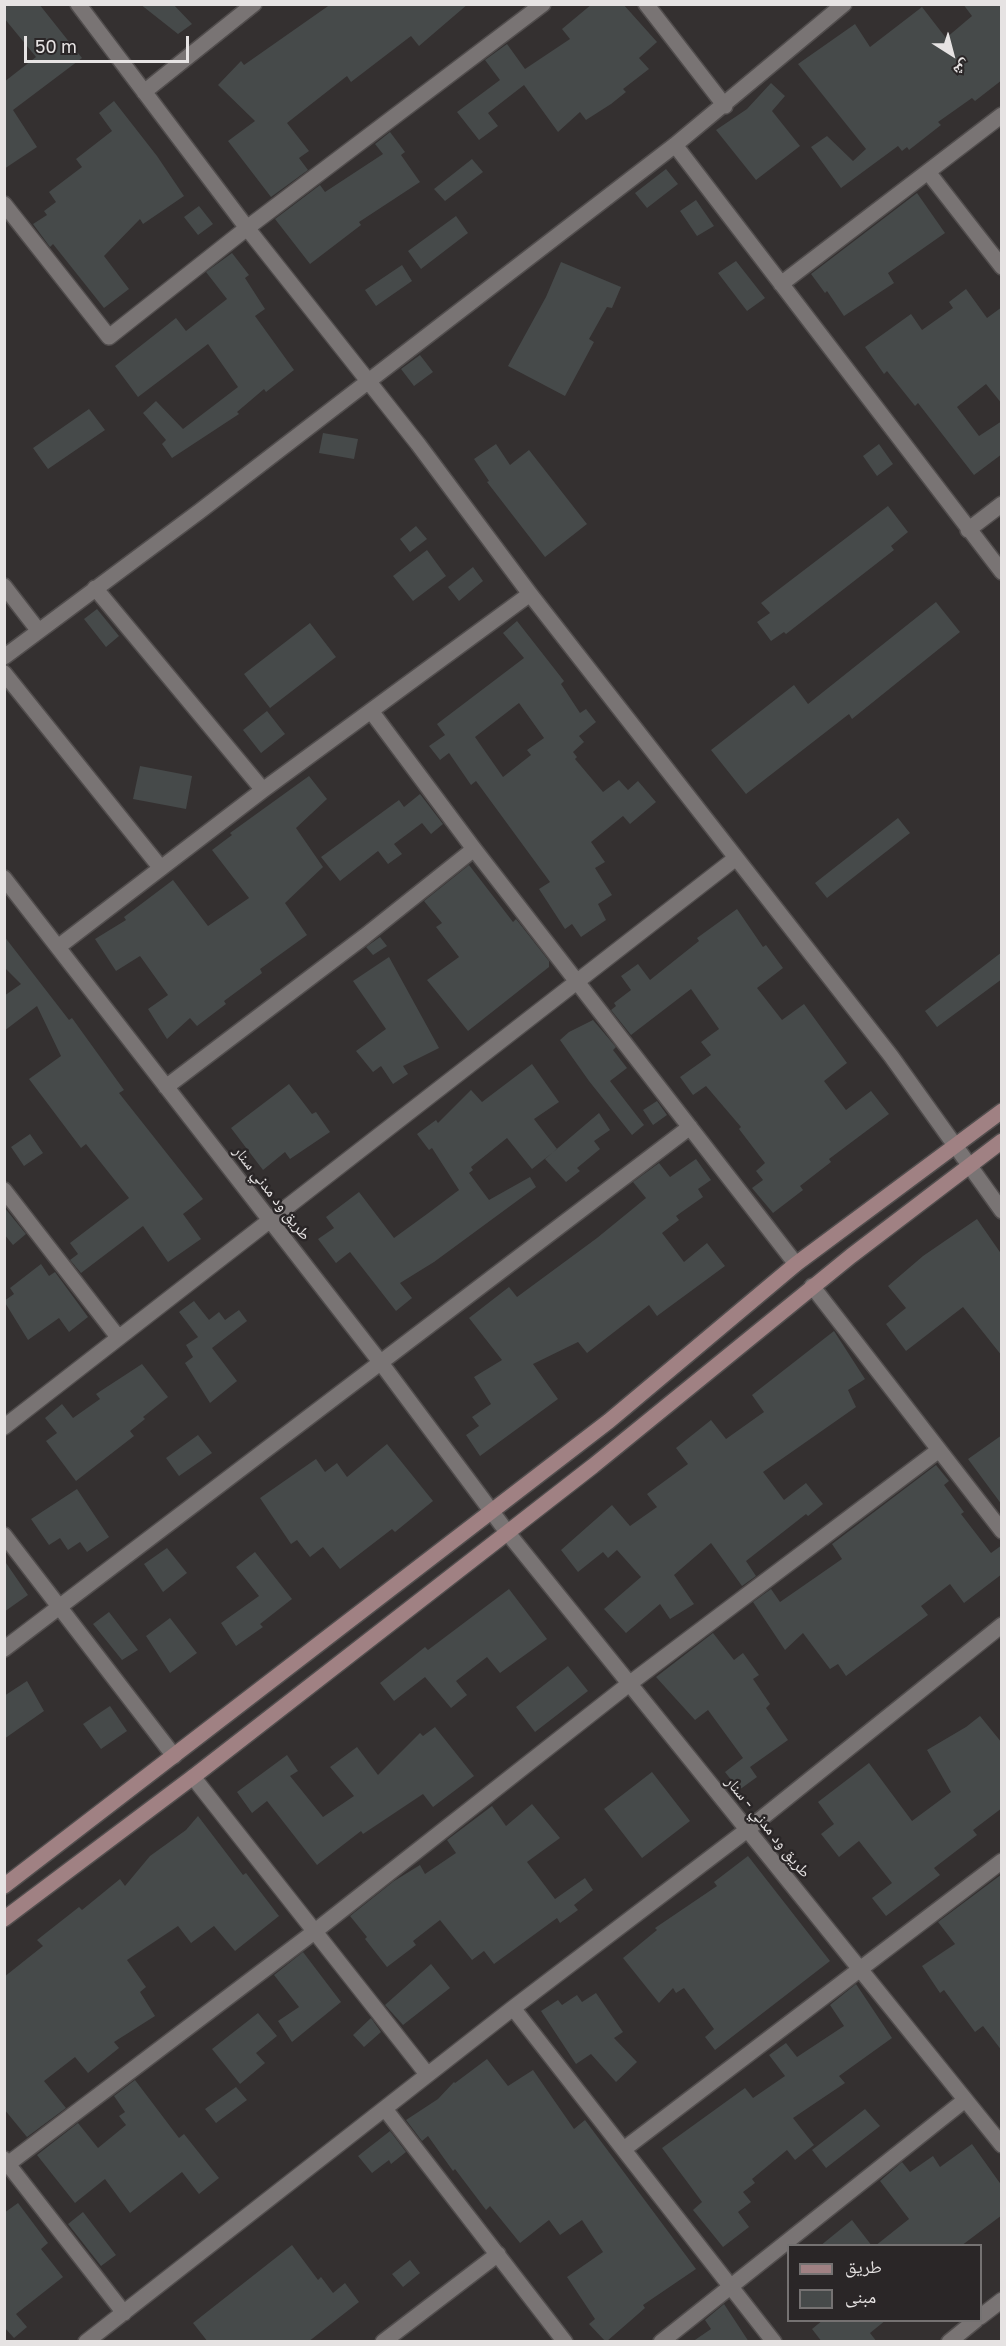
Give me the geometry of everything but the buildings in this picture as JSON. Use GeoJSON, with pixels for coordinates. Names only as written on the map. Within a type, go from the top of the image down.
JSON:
{"type":"FeatureCollection","features":[{"type":"Feature","properties":{"kind":"street"},"geometry":{"type":"LineString","coordinates":[[78,4],[247,228],[369,381],[530,594],[891,1056],[1002,1211]]}},
{"type":"Feature","properties":{"kind":"street"},"geometry":{"type":"LineString","coordinates":[[144,92],[255,4]]}},
{"type":"Feature","properties":{"kind":"street"},"geometry":{"type":"LineString","coordinates":[[4,204],[109,337],[247,228],[543,4]]}},
{"type":"Feature","properties":{"kind":"street"},"geometry":{"type":"LineString","coordinates":[[646,4],[725,106]]}},
{"type":"Feature","properties":{"kind":"street"},"geometry":{"type":"LineString","coordinates":[[4,657],[200,512],[725,106],[844,4]]}},
{"type":"Feature","properties":{"kind":"street"},"geometry":{"type":"LineString","coordinates":[[781,284],[1002,115]]}},
{"type":"Feature","properties":{"kind":"street"},"geometry":{"type":"LineString","coordinates":[[675,144],[1002,572]]}},
{"type":"Feature","properties":{"kind":"street"},"geometry":{"type":"LineString","coordinates":[[928,172],[1002,267]]}},
{"type":"Feature","properties":{"kind":"street"},"geometry":{"type":"LineString","coordinates":[[968,530],[1002,504]]}},
{"type":"Feature","properties":{"kind":"street"},"geometry":{"type":"LineString","coordinates":[[4,586],[38,630]]}},
{"type":"Feature","properties":{"kind":"street"},"geometry":{"type":"LineString","coordinates":[[95,588],[262,790]]}},
{"type":"Feature","properties":{"kind":"street"},"geometry":{"type":"LineString","coordinates":[[58,947],[262,790],[530,594]]}},
{"type":"Feature","properties":{"kind":"street"},"geometry":{"type":"LineString","coordinates":[[4,674],[160,867]]}},
{"type":"Feature","properties":{"kind":"street"},"geometry":{"type":"LineString","coordinates":[[371,711],[474,849],[796,1264]]}},
{"type":"Feature","properties":{"kind":"street"},"geometry":{"type":"LineString","coordinates":[[166,1087],[365,936],[474,849]]}},
{"type":"Feature","properties":{"kind":"street"},"geometry":{"type":"LineString","coordinates":[[4,1427],[736,858]]}},
{"type":"Feature","properties":{"kind":"street","name":"طريق ود مدني سنار"},"geometry":{"type":"LineString","coordinates":[[4,878],[270,1219],[507,1532]]}},
{"type":"Feature","properties":{"kind":"street"},"geometry":{"type":"LineString","coordinates":[[4,1886],[609,1421],[796,1264],[1002,1111]]}},
{"type":"Feature","properties":{"kind":"street"},"geometry":{"type":"LineString","coordinates":[[4,1649],[690,1128]]}},
{"type":"Feature","properties":{"kind":"street"},"geometry":{"type":"LineString","coordinates":[[4,1919],[193,1777],[647,1422],[812,1286],[1002,1141]]}},
{"type":"Feature","properties":{"kind":"street"},"geometry":{"type":"LineString","coordinates":[[7,1198],[117,1337]]}},
{"type":"Feature","properties":{"kind":"street"},"geometry":{"type":"LineString","coordinates":[[812,1286],[1002,1531]]}},
{"type":"Feature","properties":{"kind":"street"},"geometry":{"type":"LineString","coordinates":[[124,2313],[6,2163],[314,1932],[629,1684],[939,1450]]}},
{"type":"Feature","properties":{"kind":"street","name":"طريق ود مدني - سنار"},"geometry":{"type":"LineString","coordinates":[[507,1532],[1002,2145]]}},
{"type":"Feature","properties":{"kind":"street"},"geometry":{"type":"LineString","coordinates":[[4,1535],[174,1756]]}},
{"type":"Feature","properties":{"kind":"street"},"geometry":{"type":"LineString","coordinates":[[86,2342],[513,2008],[747,1830],[1002,1625]]}},
{"type":"Feature","properties":{"kind":"street"},"geometry":{"type":"LineString","coordinates":[[193,1777],[428,2074]]}},
{"type":"Feature","properties":{"kind":"street"},"geometry":{"type":"LineString","coordinates":[[624,2149],[1002,1861]]}},
{"type":"Feature","properties":{"kind":"street"},"geometry":{"type":"LineString","coordinates":[[513,2008],[774,2342]]}},
{"type":"Feature","properties":{"kind":"street"},"geometry":{"type":"LineString","coordinates":[[661,2342],[965,2100]]}},
{"type":"Feature","properties":{"kind":"street"},"geometry":{"type":"LineString","coordinates":[[385,2109],[566,2342]]}},
{"type":"Feature","properties":{"kind":"street"},"geometry":{"type":"LineString","coordinates":[[383,2342],[498,2254]]}},
{"type":"Feature","properties":{"kind":"street"},"geometry":{"type":"LineString","coordinates":[[982,2316],[1002,2300]]}},
{"type":"Feature","properties":{"kind":"street"},"geometry":{"type":"LineString","coordinates":[[949,2342],[974,2322]]}}]}
